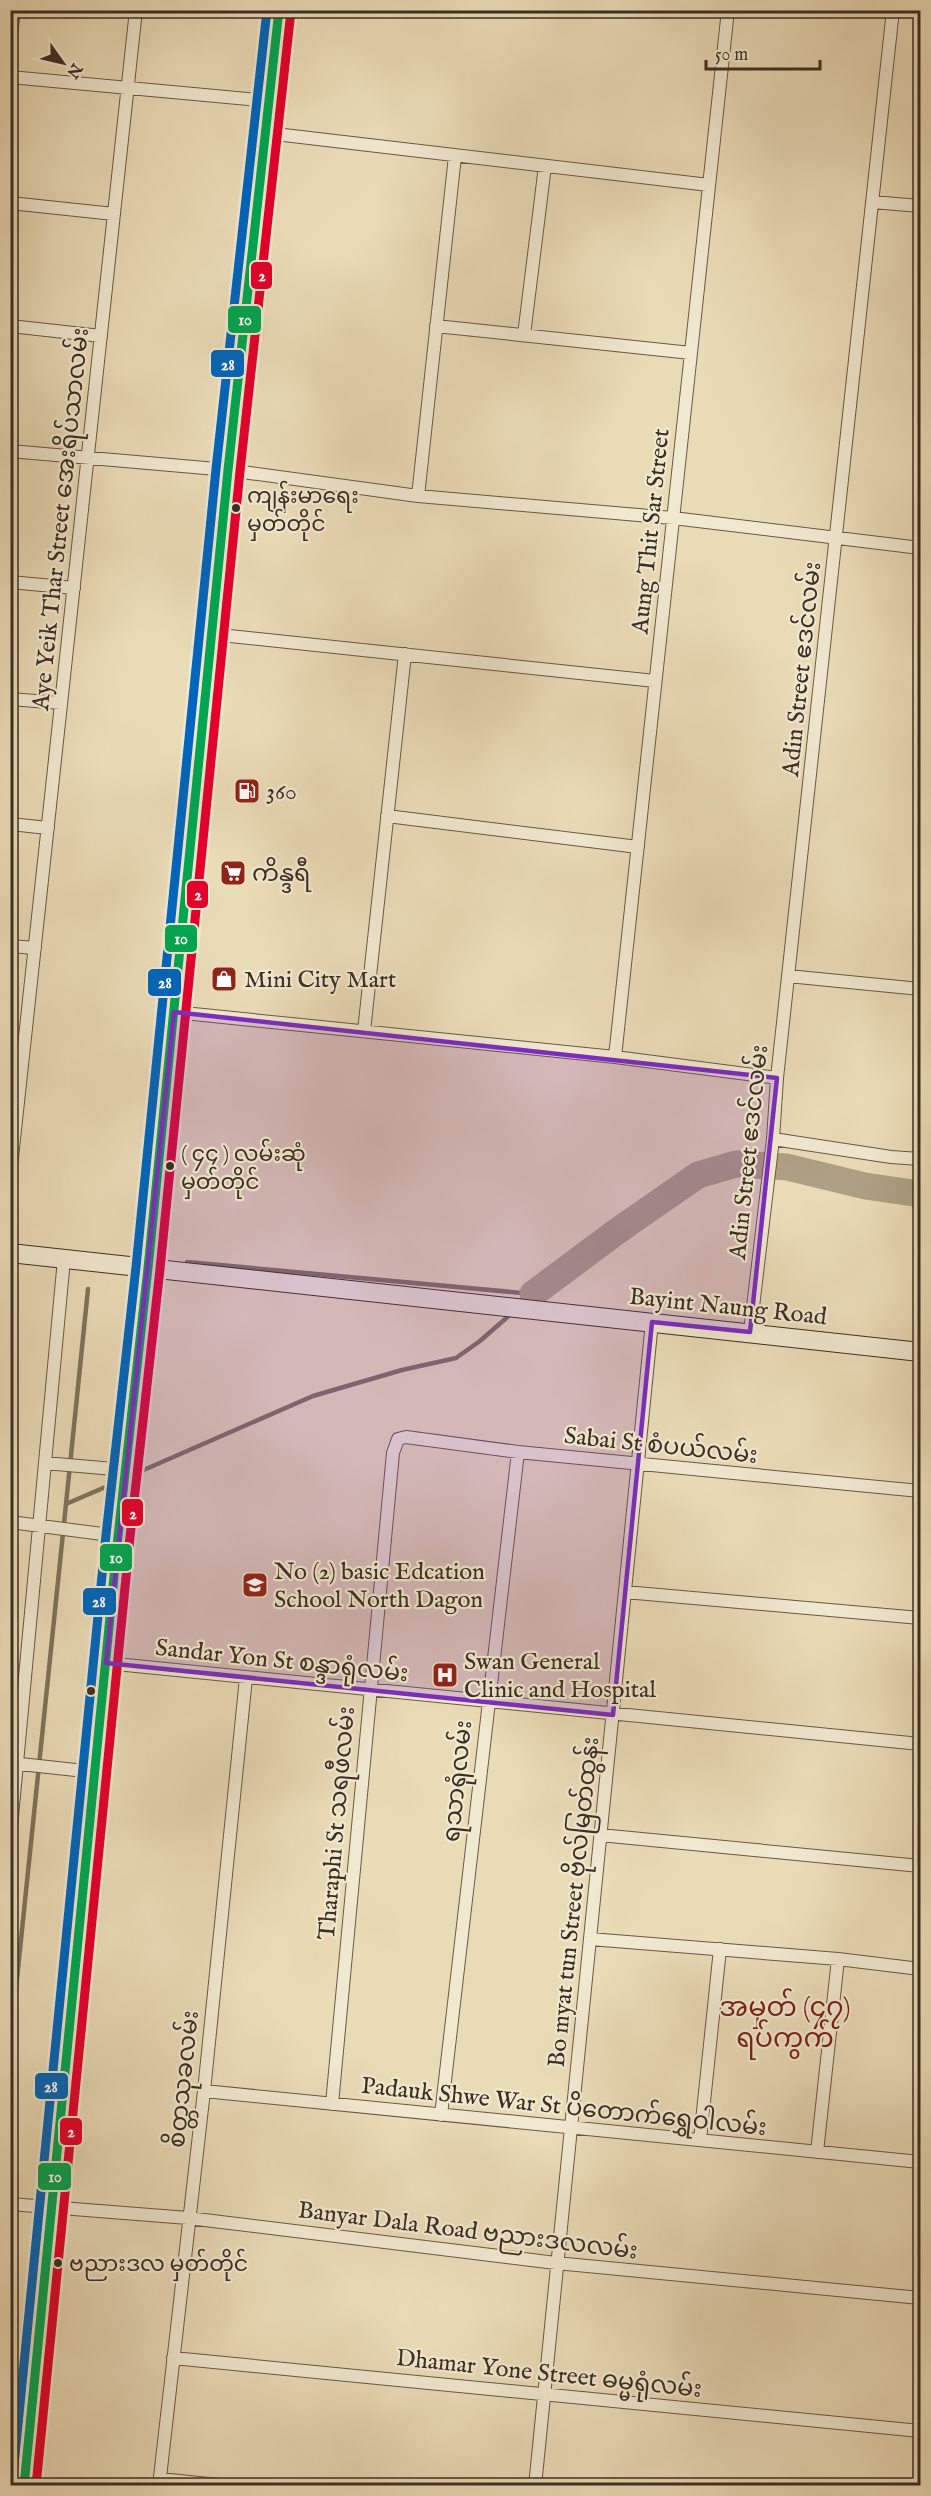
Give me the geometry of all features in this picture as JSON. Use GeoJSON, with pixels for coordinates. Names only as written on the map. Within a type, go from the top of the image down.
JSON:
{"type":"FeatureCollection","features":[{"type":"Feature","properties":{"kind":"main road"},"geometry":{"type":"LineString","coordinates":[[24,2486],[18,2465],[52,2208],[94,1772],[148,1268],[211,634],[279,10]]}},
{"type":"Feature","properties":{"kind":"main road","name":"Bayint Naung Road"},"geometry":{"type":"LineString","coordinates":[[10,1253],[506,1305],[921,1352]]}},
{"type":"Feature","properties":{"kind":"street"},"geometry":{"type":"LineString","coordinates":[[10,44],[14,10]]}},
{"type":"Feature","properties":{"kind":"street","name":"Aye Yeik Thar Street အေးရိပ်သာလမ်း"},"geometry":{"type":"LineString","coordinates":[[10,1176],[14,1113],[35,948],[136,10]]}},
{"type":"Feature","properties":{"kind":"street","name":"Aung Thit Sar Street"},"geometry":{"type":"LineString","coordinates":[[615,1057],[728,10]]}},
{"type":"Feature","properties":{"kind":"street","name":"Adin Street ဧဒင်လမ်း"},"geometry":{"type":"LineString","coordinates":[[750,1332],[773,1139],[777,1078],[893,10]]}},
{"type":"Feature","properties":{"kind":"street"},"geometry":{"type":"LineString","coordinates":[[10,77],[270,101]]}},
{"type":"Feature","properties":{"kind":"street"},"geometry":{"type":"LineString","coordinates":[[267,133],[709,185]]}},
{"type":"Feature","properties":{"kind":"street"},"geometry":{"type":"LineString","coordinates":[[418,496],[455,156]]}},
{"type":"Feature","properties":{"kind":"street"},"geometry":{"type":"LineString","coordinates":[[525,335],[545,166]]}},
{"type":"Feature","properties":{"kind":"street"},"geometry":{"type":"LineString","coordinates":[[872,202],[921,206]]}},
{"type":"Feature","properties":{"kind":"street"},"geometry":{"type":"LineString","coordinates":[[10,203],[114,214]]}},
{"type":"Feature","properties":{"kind":"street"},"geometry":{"type":"LineString","coordinates":[[10,326],[101,336]]}},
{"type":"Feature","properties":{"kind":"street"},"geometry":{"type":"LineString","coordinates":[[436,326],[691,353]]}},
{"type":"Feature","properties":{"kind":"street"},"geometry":{"type":"LineString","coordinates":[[10,451],[228,470],[418,496],[673,518],[921,548]]}},
{"type":"Feature","properties":{"kind":"street"},"geometry":{"type":"LineString","coordinates":[[10,582],[74,588]]}},
{"type":"Feature","properties":{"kind":"street"},"geometry":{"type":"LineString","coordinates":[[211,634],[655,681]]}},
{"type":"Feature","properties":{"kind":"street"},"geometry":{"type":"LineString","coordinates":[[364,1031],[405,654]]}},
{"type":"Feature","properties":{"kind":"street"},"geometry":{"type":"LineString","coordinates":[[10,699],[61,704]]}},
{"type":"Feature","properties":{"kind":"street"},"geometry":{"type":"LineString","coordinates":[[387,816],[638,847]]}},
{"type":"Feature","properties":{"kind":"street"},"geometry":{"type":"LineString","coordinates":[[10,824],[48,828]]}},
{"type":"Feature","properties":{"kind":"street"},"geometry":{"type":"LineString","coordinates":[[10,946],[35,948]]}},
{"type":"Feature","properties":{"kind":"street"},"geometry":{"type":"LineString","coordinates":[[788,976],[921,989]]}},
{"type":"Feature","properties":{"kind":"street"},"geometry":{"type":"LineString","coordinates":[[174,1012],[615,1057],[777,1078]]}},
{"type":"Feature","properties":{"kind":"street"},"geometry":{"type":"LineString","coordinates":[[773,1139],[891,1157],[921,1159]]}},
{"type":"Feature","properties":{"kind":"street"},"geometry":{"type":"LineString","coordinates":[[10,1838],[14,1763],[40,1524],[51,1463],[64,1259]]}},
{"type":"Feature","properties":{"kind":"street","name":"Bo myat tun Street ဗိုလ်မြတ်ထွန်း"},"geometry":{"type":"LineString","coordinates":[[535,2486],[652,1322]]}},
{"type":"Feature","properties":{"kind":"street","name":"Sabai St စံပယ်လမ်း"},"geometry":{"type":"LineString","coordinates":[[398,1439],[406,1437],[518,1452],[921,1491]]}},
{"type":"Feature","properties":{"kind":"street","name":"Tharaphi St သရဖီလမ်း"},"geometry":{"type":"LineString","coordinates":[[332,2103],[393,1453],[398,1439]]}},
{"type":"Feature","properties":{"kind":"street","name":"ရသာရုံလမ်း"},"geometry":{"type":"LineString","coordinates":[[441,2115],[487,1702],[518,1452]]}},
{"type":"Feature","properties":{"kind":"street"},"geometry":{"type":"LineString","coordinates":[[51,1463],[125,1470]]}},
{"type":"Feature","properties":{"kind":"street"},"geometry":{"type":"LineString","coordinates":[[10,1522],[40,1524],[118,1536]]}},
{"type":"Feature","properties":{"kind":"street"},"geometry":{"type":"LineString","coordinates":[[625,1592],[921,1618]]}},
{"type":"Feature","properties":{"kind":"street","name":"Sandar Yon St စန္ဒာရုံလမ်း"},"geometry":{"type":"LineString","coordinates":[[106,1664],[613,1715],[671,1717],[921,1744]]}},
{"type":"Feature","properties":{"kind":"street","name":"စိတ္တသုခလမ်း"},"geometry":{"type":"LineString","coordinates":[[159,2482],[204,2091],[246,1678]]}},
{"type":"Feature","properties":{"kind":"street"},"geometry":{"type":"LineString","coordinates":[[14,1763],[94,1772]]}},
{"type":"Feature","properties":{"kind":"street"},"geometry":{"type":"LineString","coordinates":[[600,1834],[921,1866]]}},
{"type":"Feature","properties":{"kind":"street"},"geometry":{"type":"LineString","coordinates":[[590,1939],[838,1959],[921,1969]]}},
{"type":"Feature","properties":{"kind":"street"},"geometry":{"type":"LineString","coordinates":[[700,2140],[720,1949]]}},
{"type":"Feature","properties":{"kind":"street"},"geometry":{"type":"LineString","coordinates":[[817,2152],[838,1959]]}},
{"type":"Feature","properties":{"kind":"street","name":"Padauk Shwe War St ပိတောက်ရွှေဝါလမ်း"},"geometry":{"type":"LineString","coordinates":[[204,2091],[921,2162]]}},
{"type":"Feature","properties":{"kind":"street","name":"Banyar Dala Road ဗညားဒလလမ်း"},"geometry":{"type":"LineString","coordinates":[[10,2204],[188,2218],[556,2264],[921,2298]]}},
{"type":"Feature","properties":{"kind":"street","name":"Dhamar Yone Street ဓမ္မရုံလမ်း"},"geometry":{"type":"LineString","coordinates":[[173,2358],[921,2431]]}},
{"type":"Feature","properties":{"kind":"street"},"geometry":{"type":"LineString","coordinates":[[159,2482],[228,2486]]}},
{"type":"Feature","properties":{"kind":"highlighted area"},"geometry":{"type":"Polygon","coordinates":[[[174,1012],[777,1078],[750,1332],[652,1322],[613,1715],[106,1663],[174,1012]]]}},
{"type":"Feature","properties":{"kind":"waterway"},"geometry":{"type":"LineString","coordinates":[[533,1294],[698,1175],[736,1164],[787,1167],[865,1186],[920,1194]]}},
{"type":"Feature","properties":{"kind":"waterway"},"geometry":{"type":"LineString","coordinates":[[187,1262],[533,1294]]}},
{"type":"Feature","properties":{"kind":"waterway"},"geometry":{"type":"LineString","coordinates":[[66,1504],[88,1289]]}},
{"type":"Feature","properties":{"kind":"waterway"},"geometry":{"type":"LineString","coordinates":[[524,1303],[533,1294]]}},
{"type":"Feature","properties":{"kind":"waterway"},"geometry":{"type":"LineString","coordinates":[[130,1476],[313,1396],[402,1370],[456,1358],[480,1341],[513,1312]]}},
{"type":"Feature","properties":{"kind":"waterway"},"geometry":{"type":"LineString","coordinates":[[10,2046],[66,1504],[117,1482]]}},
{"type":"Feature","properties":{"kind":"transit line","name":"28"},"geometry":{"type":"LineString","coordinates":[[12,2485],[106,1535],[136,1267],[216,469],[267,10]]}},
{"type":"Feature","properties":{"kind":"transit line","name":"10"},"geometry":{"type":"LineString","coordinates":[[24,2486],[118,1536],[148,1268],[228,470],[279,10]]}},
{"type":"Feature","properties":{"kind":"transit line","name":"2"},"geometry":{"type":"LineString","coordinates":[[36,2486],[130,1537],[160,1269],[240,471],[291,11]]}},
{"type":"Feature","properties":{"kind":"place","name":"ကျန်းမာရေး မှတ်တိုင်"},"geometry":{"type":"Point","coordinates":[236,508]}},
{"type":"Feature","properties":{"kind":"place","name":"360"},"geometry":{"type":"Point","coordinates":[247,791]}},
{"type":"Feature","properties":{"kind":"place","name":"ကိန္ဒရီ"},"geometry":{"type":"Point","coordinates":[233,873]}},
{"type":"Feature","properties":{"kind":"place","name":"Mini City Mart"},"geometry":{"type":"Point","coordinates":[224,979]}},
{"type":"Feature","properties":{"kind":"place","name":"( ၄၄ ) လမ်းဆုံ မှတ်တိုင်"},"geometry":{"type":"Point","coordinates":[170,1166]}},
{"type":"Feature","properties":{"kind":"place","name":"No (2) basic Edcation School North Dagon"},"geometry":{"type":"Point","coordinates":[255,1585]}},
{"type":"Feature","properties":{"kind":"place","name":"Swan General Clinic and Hospital"},"geometry":{"type":"Point","coordinates":[445,1675]}},
{"type":"Feature","properties":{"kind":"place","name":"ဗညားဒလ မှတ်တိုင်"},"geometry":{"type":"Point","coordinates":[58,2263]}},
{"type":"Feature","properties":{"kind":"district","name":"အမှတ် (၄၇) ရပ်ကွက်"},"geometry":{"type":"Point","coordinates":[785,2022]}}]}
